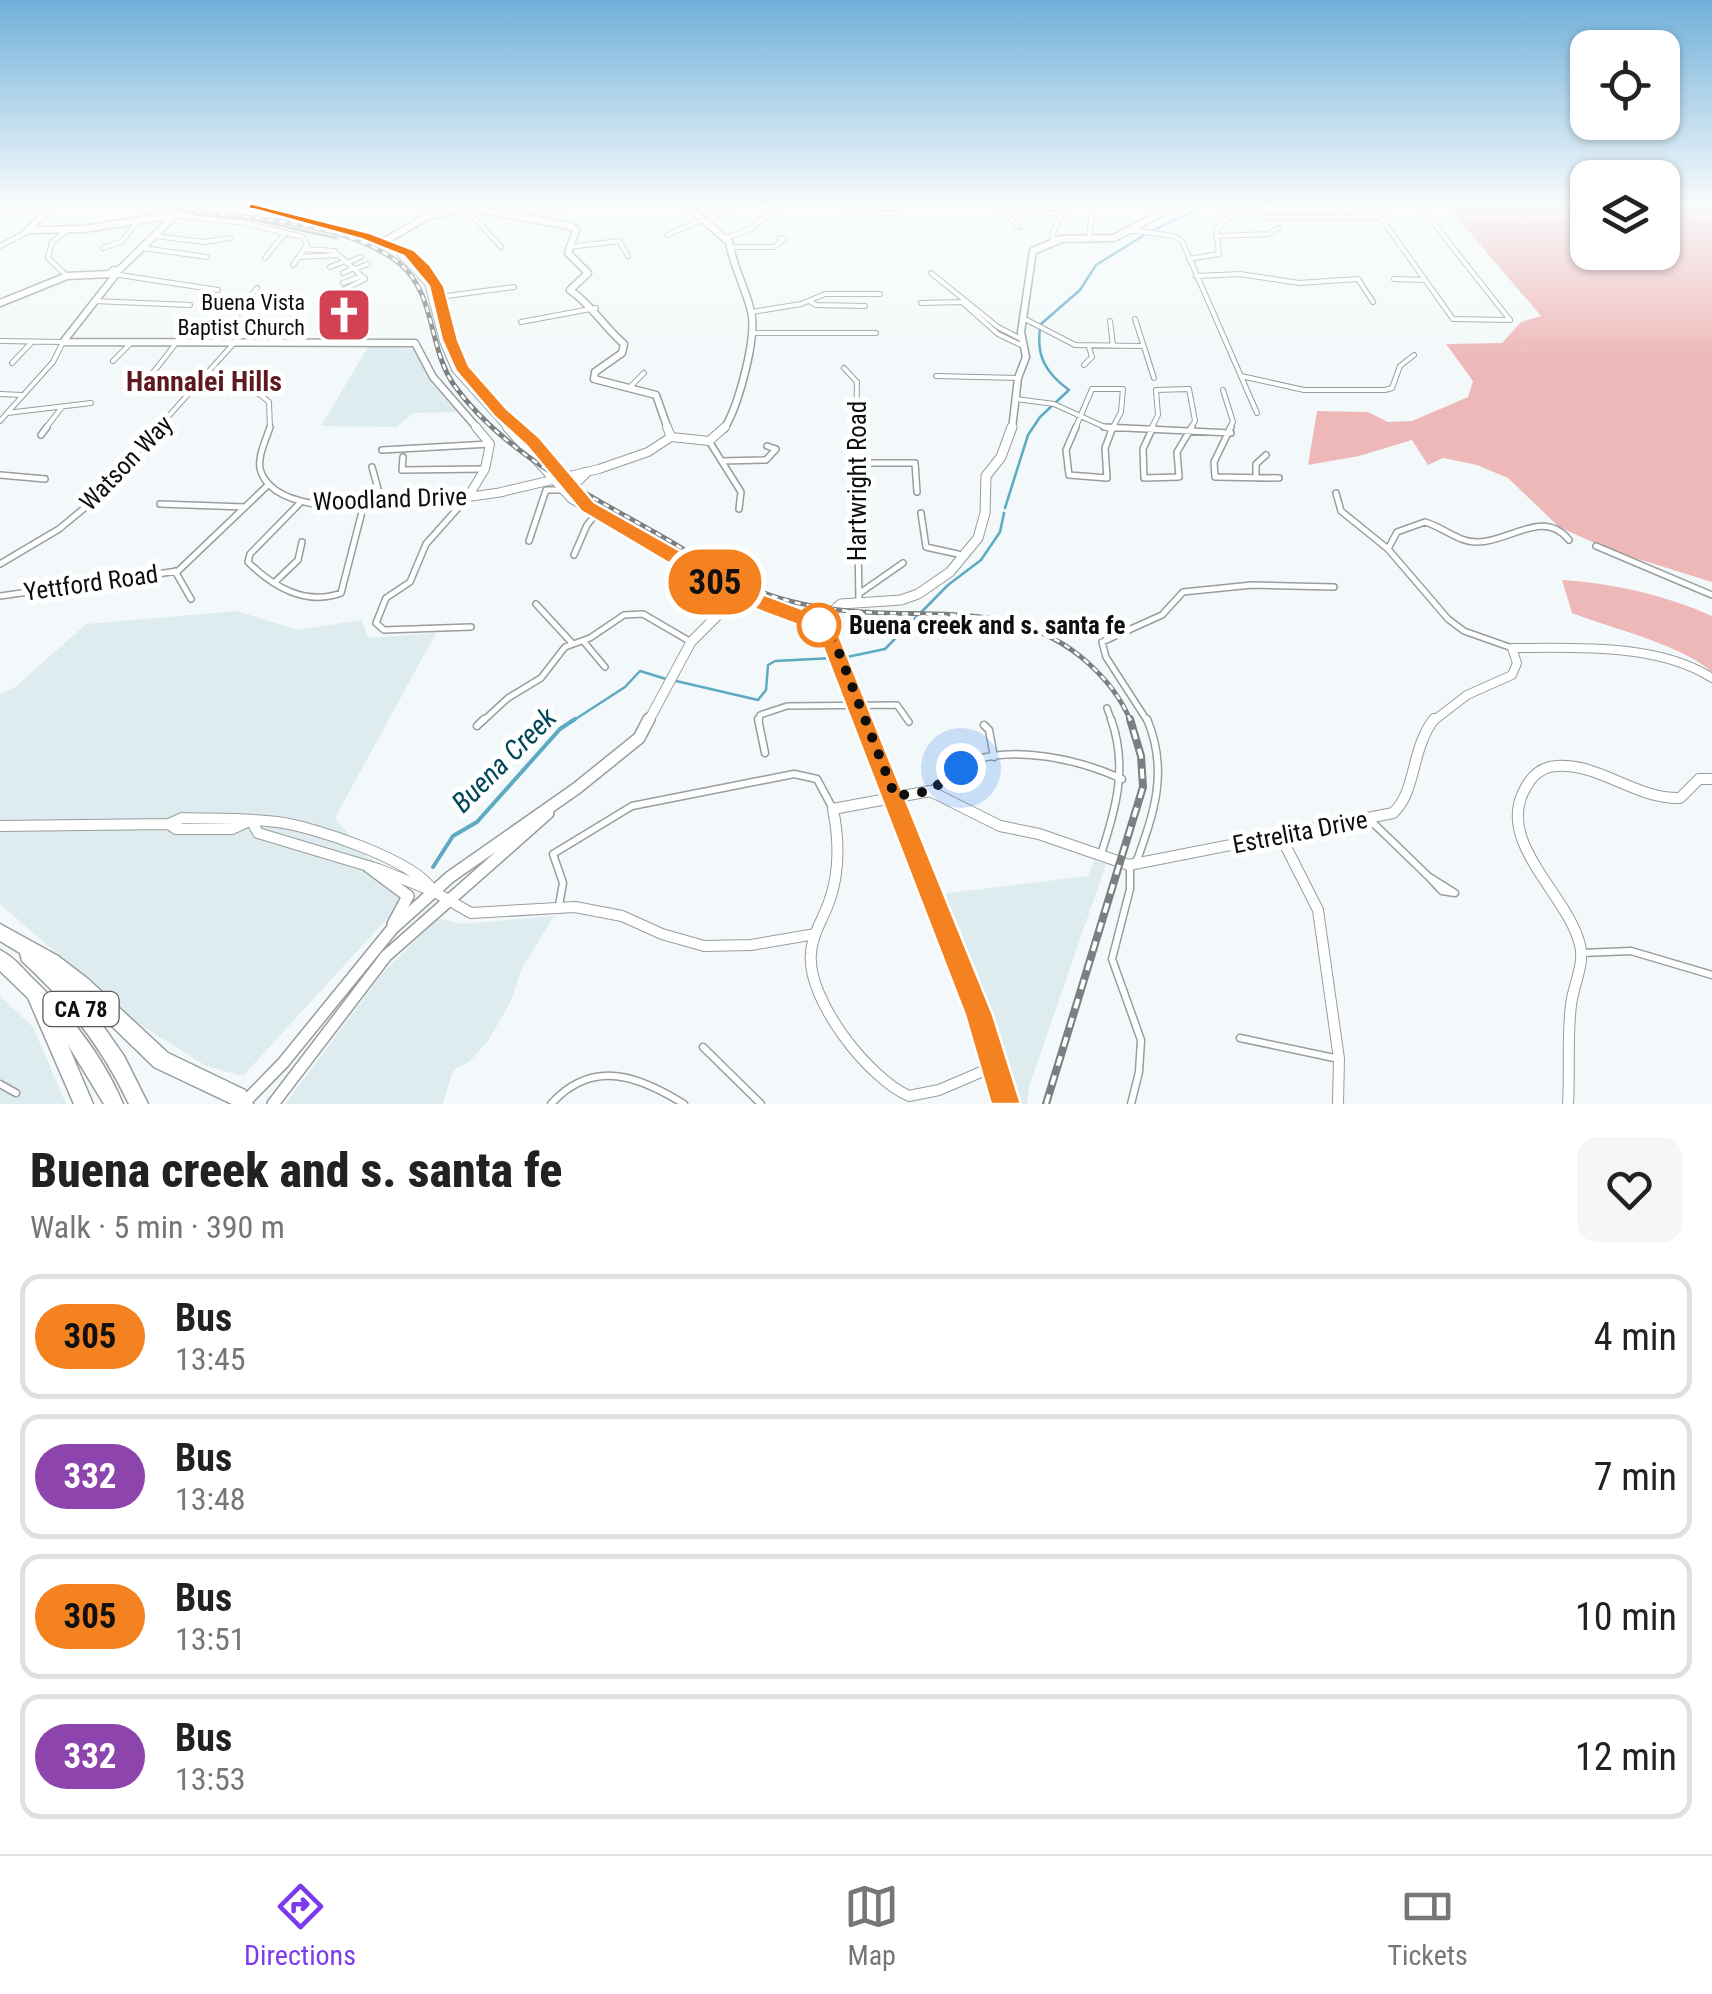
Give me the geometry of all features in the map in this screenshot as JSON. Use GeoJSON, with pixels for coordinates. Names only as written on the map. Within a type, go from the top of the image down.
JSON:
{"type":"FeatureCollection","features":[{"type":"Feature","properties":{"kind":"highway"},"geometry":{"type":"LineString","coordinates":[[0,933],[52,962],[82,985],[161,1060],[238,1097],[244,1104]]}},
{"type":"Feature","properties":{"kind":"highway","name":"CA 78"},"geometry":{"type":"LineString","coordinates":[[0,933],[73,999],[112,1052],[139,1104]]}},
{"type":"Feature","properties":{"kind":"highway","name":"CA 78"},"geometry":{"type":"LineString","coordinates":[[0,959],[34,988],[75,1038],[114,1104]]}},
{"type":"Feature","properties":{"kind":"highway"},"geometry":{"type":"LineString","coordinates":[[34,988],[38,1008],[84,1104]]}},
{"type":"Feature","properties":{"kind":"main road"},"geometry":{"type":"LineString","coordinates":[[0,303],[67,276],[115,274],[131,257]]}},
{"type":"Feature","properties":{"kind":"main road"},"geometry":{"type":"LineString","coordinates":[[405,257],[429,283],[456,370],[592,510],[738,594],[818,624],[834,640],[979,1015],[1006,1104]]}},
{"type":"Feature","properties":{"kind":"main road"},"geometry":{"type":"LineString","coordinates":[[410,257],[422,264],[439,296],[462,368],[501,413],[533,442],[561,482]]}},
{"type":"Feature","properties":{"kind":"main road"},"geometry":{"type":"LineString","coordinates":[[818,624],[834,607],[859,597],[901,600],[918,594],[965,556],[982,527],[986,476],[1010,440],[1024,344],[1031,257]]}},
{"type":"Feature","properties":{"kind":"main road"},"geometry":{"type":"LineString","coordinates":[[561,482],[584,474]]}},
{"type":"Feature","properties":{"kind":"main road"},"geometry":{"type":"LineString","coordinates":[[244,1104],[283,1063],[392,928],[433,891],[561,800],[638,738],[691,642],[738,594]]}},
{"type":"Feature","properties":{"kind":"main road"},"geometry":{"type":"LineString","coordinates":[[273,1104],[384,958],[561,800]]}},
{"type":"Feature","properties":{"kind":"main road"},"geometry":{"type":"LineString","coordinates":[[369,866],[408,896],[392,928]]}},
{"type":"Feature","properties":{"kind":"street"},"geometry":{"type":"LineString","coordinates":[[48,257],[67,276]]}},
{"type":"Feature","properties":{"kind":"street"},"geometry":{"type":"LineString","coordinates":[[293,265],[298,257],[326,257]]}},
{"type":"Feature","properties":{"kind":"street"},"geometry":{"type":"LineString","coordinates":[[341,257],[362,276],[343,287]]}},
{"type":"Feature","properties":{"kind":"street"},"geometry":{"type":"LineString","coordinates":[[330,267],[361,257]]}},
{"type":"Feature","properties":{"kind":"street"},"geometry":{"type":"LineString","coordinates":[[570,257],[588,273],[570,290],[596,308],[602,326],[622,340],[624,349],[595,372],[594,379],[652,392],[660,400],[671,437]]}},
{"type":"Feature","properties":{"kind":"street"},"geometry":{"type":"LineString","coordinates":[[584,474],[643,454],[671,437],[710,441],[720,435],[738,407],[752,312],[732,257]]}},
{"type":"Feature","properties":{"kind":"street"},"geometry":{"type":"LineString","coordinates":[[1204,257],[1189,259],[1257,413]]}},
{"type":"Feature","properties":{"kind":"street"},"geometry":{"type":"LineString","coordinates":[[1408,257],[1454,320],[1510,320],[1460,257]]}},
{"type":"Feature","properties":{"kind":"street"},"geometry":{"type":"LineString","coordinates":[[310,266],[315,259]]}},
{"type":"Feature","properties":{"kind":"street"},"geometry":{"type":"LineString","coordinates":[[342,273],[368,264]]}},
{"type":"Feature","properties":{"kind":"street"},"geometry":{"type":"LineString","coordinates":[[932,273],[1024,344]]}},
{"type":"Feature","properties":{"kind":"street"},"geometry":{"type":"LineString","coordinates":[[0,420],[52,362],[115,274],[218,290]]}},
{"type":"Feature","properties":{"kind":"street"},"geometry":{"type":"LineString","coordinates":[[1196,276],[1240,274],[1299,284],[1358,279],[1373,302]]}},
{"type":"Feature","properties":{"kind":"street"},"geometry":{"type":"LineString","coordinates":[[1394,280],[1425,280]]}},
{"type":"Feature","properties":{"kind":"street"},"geometry":{"type":"LineString","coordinates":[[439,296],[514,287]]}},
{"type":"Feature","properties":{"kind":"street"},"geometry":{"type":"LineString","coordinates":[[217,342],[256,288]]}},
{"type":"Feature","properties":{"kind":"street"},"geometry":{"type":"LineString","coordinates":[[752,312],[825,294],[880,294]]}},
{"type":"Feature","properties":{"kind":"street"},"geometry":{"type":"LineString","coordinates":[[94,301],[190,305]]}},
{"type":"Feature","properties":{"kind":"street"},"geometry":{"type":"LineString","coordinates":[[809,301],[816,305],[865,306]]}},
{"type":"Feature","properties":{"kind":"street"},"geometry":{"type":"LineString","coordinates":[[921,304],[962,302],[998,334],[1024,344]]}},
{"type":"Feature","properties":{"kind":"street"},"geometry":{"type":"LineString","coordinates":[[521,322],[596,308]]}},
{"type":"Feature","properties":{"kind":"street"},"geometry":{"type":"LineString","coordinates":[[1025,319],[1067,342],[1141,346]]}},
{"type":"Feature","properties":{"kind":"street"},"geometry":{"type":"LineString","coordinates":[[1135,320],[1154,378]]}},
{"type":"Feature","properties":{"kind":"street"},"geometry":{"type":"LineString","coordinates":[[1110,322],[1113,346]]}},
{"type":"Feature","properties":{"kind":"street"},"geometry":{"type":"LineString","coordinates":[[750,333],[876,332]]}},
{"type":"Feature","properties":{"kind":"street"},"geometry":{"type":"LineString","coordinates":[[0,341],[416,343],[433,377],[490,444]]}},
{"type":"Feature","properties":{"kind":"street"},"geometry":{"type":"LineString","coordinates":[[12,362],[32,342]]}},
{"type":"Feature","properties":{"kind":"street"},"geometry":{"type":"LineString","coordinates":[[112,361],[132,342]]}},
{"type":"Feature","properties":{"kind":"street"},"geometry":{"type":"LineString","coordinates":[[152,374],[177,342]]}},
{"type":"Feature","properties":{"kind":"street","name":"Watson Way"},"geometry":{"type":"LineString","coordinates":[[0,564],[59,529],[95,499],[235,342]]}},
{"type":"Feature","properties":{"kind":"street"},"geometry":{"type":"LineString","coordinates":[[1084,365],[1092,357],[1088,346]]}},
{"type":"Feature","properties":{"kind":"street"},"geometry":{"type":"LineString","coordinates":[[1241,376],[1308,391],[1339,389],[1378,394],[1392,388],[1400,366],[1414,355]]}},
{"type":"Feature","properties":{"kind":"street","name":"Hartwright Road"},"geometry":{"type":"LineString","coordinates":[[844,368],[857,380],[859,597]]}},
{"type":"Feature","properties":{"kind":"street"},"geometry":{"type":"LineString","coordinates":[[629,388],[644,373]]}},
{"type":"Feature","properties":{"kind":"street"},"geometry":{"type":"LineString","coordinates":[[936,376],[1018,378]]}},
{"type":"Feature","properties":{"kind":"street"},"geometry":{"type":"LineString","coordinates":[[140,389],[204,381],[248,386],[266,399],[272,420],[259,462],[268,485]]}},
{"type":"Feature","properties":{"kind":"street"},"geometry":{"type":"LineString","coordinates":[[1092,389],[1123,389],[1124,404],[1102,446],[1106,478],[1069,475],[1066,450],[1078,418],[1092,389]]}},
{"type":"Feature","properties":{"kind":"street"},"geometry":{"type":"LineString","coordinates":[[1156,390],[1189,390],[1194,401],[1192,431],[1177,452],[1180,478],[1144,478],[1140,451],[1151,431],[1160,410],[1156,390]]}},
{"type":"Feature","properties":{"kind":"street"},"geometry":{"type":"LineString","coordinates":[[1223,390],[1231,408],[1231,433],[1214,462],[1215,477],[1279,478]]}},
{"type":"Feature","properties":{"kind":"street"},"geometry":{"type":"LineString","coordinates":[[0,394],[23,395]]}},
{"type":"Feature","properties":{"kind":"street"},"geometry":{"type":"LineString","coordinates":[[1014,399],[1058,406],[1110,430],[1231,433]]}},
{"type":"Feature","properties":{"kind":"street"},"geometry":{"type":"LineString","coordinates":[[7,413],[92,403]]}},
{"type":"Feature","properties":{"kind":"street"},"geometry":{"type":"LineString","coordinates":[[41,436],[62,407]]}},
{"type":"Feature","properties":{"kind":"street"},"geometry":{"type":"LineString","coordinates":[[710,441],[741,492],[739,509]]}},
{"type":"Feature","properties":{"kind":"street"},"geometry":{"type":"LineString","coordinates":[[382,450],[490,444]]}},
{"type":"Feature","properties":{"kind":"street"},"geometry":{"type":"LineString","coordinates":[[472,627],[384,630],[376,624],[386,598],[410,582],[440,525],[468,497],[485,469],[490,444]]}},
{"type":"Feature","properties":{"kind":"street"},"geometry":{"type":"LineString","coordinates":[[722,460],[766,460],[776,449],[767,446]]}},
{"type":"Feature","properties":{"kind":"street"},"geometry":{"type":"LineString","coordinates":[[751,460],[760,454]]}},
{"type":"Feature","properties":{"kind":"street"},"geometry":{"type":"LineString","coordinates":[[1256,478],[1256,464],[1266,455]]}},
{"type":"Feature","properties":{"kind":"street"},"geometry":{"type":"LineString","coordinates":[[403,458],[402,470],[485,469]]}},
{"type":"Feature","properties":{"kind":"street"},"geometry":{"type":"LineString","coordinates":[[856,462],[916,463],[917,492]]}},
{"type":"Feature","properties":{"kind":"street"},"geometry":{"type":"LineString","coordinates":[[372,467],[380,496],[378,504]]}},
{"type":"Feature","properties":{"kind":"street"},"geometry":{"type":"LineString","coordinates":[[0,475],[45,479]]}},
{"type":"Feature","properties":{"kind":"street"},"geometry":{"type":"LineString","coordinates":[[529,540],[546,490],[561,482]]}},
{"type":"Feature","properties":{"kind":"street","name":"Woodland Drive"},"geometry":{"type":"LineString","coordinates":[[501,492],[561,482]]}},
{"type":"Feature","properties":{"kind":"street","name":"Woodland Drive"},"geometry":{"type":"LineString","coordinates":[[268,485],[300,502],[378,504],[468,497],[561,482]]}},
{"type":"Feature","properties":{"kind":"street"},"geometry":{"type":"LineString","coordinates":[[537,484],[546,490]]}},
{"type":"Feature","properties":{"kind":"street","name":"Yettford Road"},"geometry":{"type":"LineString","coordinates":[[0,596],[175,571],[268,485]]}},
{"type":"Feature","properties":{"kind":"street"},"geometry":{"type":"LineString","coordinates":[[1336,492],[1341,511],[1388,549],[1448,619],[1464,631],[1512,648],[1675,660],[1696,666],[1712,678]]}},
{"type":"Feature","properties":{"kind":"street"},"geometry":{"type":"LineString","coordinates":[[300,502],[248,560],[260,576],[308,598],[331,598],[341,593],[352,566],[354,530],[364,504]]}},
{"type":"Feature","properties":{"kind":"street"},"geometry":{"type":"LineString","coordinates":[[160,504],[245,507]]}},
{"type":"Feature","properties":{"kind":"street"},"geometry":{"type":"LineString","coordinates":[[574,555],[592,510]]}},
{"type":"Feature","properties":{"kind":"street"},"geometry":{"type":"LineString","coordinates":[[920,513],[926,547],[965,556]]}},
{"type":"Feature","properties":{"kind":"street"},"geometry":{"type":"LineString","coordinates":[[1388,549],[1397,532],[1423,522],[1477,543],[1533,527],[1557,530],[1569,540]]}},
{"type":"Feature","properties":{"kind":"street"},"geometry":{"type":"LineString","coordinates":[[275,582],[298,560],[302,542]]}},
{"type":"Feature","properties":{"kind":"street"},"geometry":{"type":"LineString","coordinates":[[1596,546],[1710,593]]}},
{"type":"Feature","properties":{"kind":"street"},"geometry":{"type":"LineString","coordinates":[[859,597],[904,563]]}},
{"type":"Feature","properties":{"kind":"street"},"geometry":{"type":"LineString","coordinates":[[175,571],[191,599]]}},
{"type":"Feature","properties":{"kind":"street"},"geometry":{"type":"LineString","coordinates":[[1130,1104],[1140,1073],[1141,1049],[1112,956],[1132,864],[1159,797],[1158,757],[1148,720],[1128,682],[1103,656],[1102,642],[1162,615],[1182,592],[1252,584],[1334,587]]}},
{"type":"Feature","properties":{"kind":"street"},"geometry":{"type":"LineString","coordinates":[[536,604],[572,643]]}},
{"type":"Feature","properties":{"kind":"street"},"geometry":{"type":"LineString","coordinates":[[476,726],[508,698],[541,678],[559,652],[572,643],[584,641],[616,618],[638,612],[691,642]]}},
{"type":"Feature","properties":{"kind":"street"},"geometry":{"type":"LineString","coordinates":[[584,641],[605,666]]}},
{"type":"Feature","properties":{"kind":"street","name":"Estrelita Drive"},"geometry":{"type":"LineString","coordinates":[[930,791],[975,816],[1039,834],[1100,858],[1132,864],[1369,819],[1393,813],[1407,800],[1410,764],[1430,722],[1448,704],[1516,670],[1512,648]]}},
{"type":"Feature","properties":{"kind":"street"},"geometry":{"type":"LineString","coordinates":[[764,753],[757,724],[760,715],[786,706],[897,704],[909,722]]}},
{"type":"Feature","properties":{"kind":"street"},"geometry":{"type":"LineString","coordinates":[[1100,858],[1122,778],[1119,737],[1107,708]]}},
{"type":"Feature","properties":{"kind":"street"},"geometry":{"type":"LineString","coordinates":[[984,725],[990,730],[994,757]]}},
{"type":"Feature","properties":{"kind":"street"},"geometry":{"type":"LineString","coordinates":[[834,810],[930,791],[970,762],[994,757],[1087,764],[1122,778]]}},
{"type":"Feature","properties":{"kind":"street"},"geometry":{"type":"LineString","coordinates":[[1568,1104],[1570,1019],[1582,953],[1560,898],[1523,843],[1516,804],[1518,794],[1542,769],[1555,766],[1580,769],[1626,788],[1670,799],[1686,795],[1698,779],[1712,778]]}},
{"type":"Feature","properties":{"kind":"street"},"geometry":{"type":"LineString","coordinates":[[559,905],[563,884],[553,854],[632,806],[794,774],[818,779],[834,810],[839,843],[832,892],[810,958],[812,976],[824,1003],[878,1078],[912,1100],[995,1066]]}},
{"type":"Feature","properties":{"kind":"street"},"geometry":{"type":"LineString","coordinates":[[0,826],[169,824],[176,829],[232,829],[263,819],[387,856],[426,878],[433,891]]}},
{"type":"Feature","properties":{"kind":"street"},"geometry":{"type":"LineString","coordinates":[[1369,819],[1428,876]]}},
{"type":"Feature","properties":{"kind":"street"},"geometry":{"type":"LineString","coordinates":[[249,823],[258,833],[369,866],[433,891],[472,913],[559,905],[622,916],[662,934],[704,946],[751,945],[815,934]]}},
{"type":"Feature","properties":{"kind":"street"},"geometry":{"type":"LineString","coordinates":[[1280,836],[1318,910],[1339,1059],[1338,1104]]}},
{"type":"Feature","properties":{"kind":"street"},"geometry":{"type":"LineString","coordinates":[[1582,953],[1613,950],[1650,954],[1712,974]]}},
{"type":"Feature","properties":{"kind":"street"},"geometry":{"type":"LineString","coordinates":[[1240,1038],[1339,1059]]}},
{"type":"Feature","properties":{"kind":"street"},"geometry":{"type":"LineString","coordinates":[[703,1047],[761,1104]]}},
{"type":"Feature","properties":{"kind":"street"},"geometry":{"type":"LineString","coordinates":[[551,1104],[566,1090],[619,1073],[645,1079],[684,1104]]}},
{"type":"Feature","properties":{"kind":"street"},"geometry":{"type":"LineString","coordinates":[[0,1084],[16,1093]]}},
{"type":"Feature","properties":{"kind":"shaded area"},"geometry":{"type":"Polygon","coordinates":[[[1490,257],[1570,257],[1570,270],[1680,270],[1680,257],[1712,257],[1712,582],[1615,552],[1559,527],[1508,478],[1477,465],[1443,458],[1428,465],[1412,440],[1359,456],[1308,465],[1317,411],[1368,412],[1388,422],[1412,421],[1468,397],[1473,381],[1446,344],[1502,343],[1521,322],[1541,316],[1490,257]]]}},
{"type":"Feature","properties":{"kind":"shaded area"},"geometry":{"type":"Polygon","coordinates":[[[369,345],[418,349],[431,383],[457,412],[414,413],[396,427],[321,426],[369,345]]]}},
{"type":"Feature","properties":{"kind":"shaded area"},"geometry":{"type":"Polygon","coordinates":[[[1562,580],[1638,591],[1712,616],[1712,672],[1664,645],[1572,613],[1562,580]]]}},
{"type":"Feature","properties":{"kind":"shaded area"},"geometry":{"type":"Polygon","coordinates":[[[237,611],[298,630],[362,620],[368,638],[436,633],[335,818],[404,900],[243,1076],[206,1066],[133,1020],[0,904],[0,694],[14,688],[86,624],[237,611]]]}},
{"type":"Feature","properties":{"kind":"shaded area"},"geometry":{"type":"Polygon","coordinates":[[[1094,861],[1106,864],[1029,1087],[1027,1104],[1008,1104],[932,895],[1088,876],[1094,861]]]}},
{"type":"Feature","properties":{"kind":"shaded area"},"geometry":{"type":"Polygon","coordinates":[[[554,916],[521,970],[510,1003],[488,1041],[469,1062],[453,1070],[443,1104],[285,1104],[382,974],[438,918],[462,924],[554,916]]]}},
{"type":"Feature","properties":{"kind":"shaded area"},"geometry":{"type":"Polygon","coordinates":[[[0,996],[33,1027],[66,1104],[0,1104],[0,996]]]}},
{"type":"Feature","properties":{"kind":"waterway","name":"Buena Creek"},"geometry":{"type":"LineString","coordinates":[[1041,324],[1080,290],[1096,265],[1110,257]]}},
{"type":"Feature","properties":{"kind":"waterway","name":"Buena Creek"},"geometry":{"type":"LineString","coordinates":[[1005,508],[1028,435],[1040,417],[1069,390],[1045,364],[1040,329]]}},
{"type":"Feature","properties":{"kind":"waterway","name":"Buena Creek"},"geometry":{"type":"LineString","coordinates":[[847,657],[885,649],[948,585],[981,560],[1000,532],[1004,513]]}},
{"type":"Feature","properties":{"kind":"waterway","name":"Buena Creek"},"geometry":{"type":"LineString","coordinates":[[676,681],[758,700],[766,690],[768,665],[775,661],[833,658]]}},
{"type":"Feature","properties":{"kind":"waterway","name":"Buena Creek"},"geometry":{"type":"LineString","coordinates":[[571,722],[625,687],[640,671],[666,679]]}},
{"type":"Feature","properties":{"kind":"waterway","name":"Buena Creek"},"geometry":{"type":"LineString","coordinates":[[433,867],[453,836],[477,822],[560,729],[575,719]]}},
{"type":"Feature","properties":{"kind":"railway"},"geometry":{"type":"LineString","coordinates":[[390,257],[411,275],[420,290],[446,370],[475,411],[525,454],[581,491],[729,577],[777,597],[849,611],[974,616],[1032,629],[1060,642],[1094,668],[1118,697],[1131,722]]}},
{"type":"Feature","properties":{"kind":"railway"},"geometry":{"type":"LineString","coordinates":[[1046,1104],[1143,787],[1141,756],[1131,722]]}},
{"type":"Feature","properties":{"kind":"bus line","name":"305"},"geometry":{"type":"LineString","coordinates":[[413,257],[436,286],[462,368],[587,506],[738,594],[818,624],[834,640],[979,1015],[1006,1104]]}},
{"type":"Feature","properties":{"kind":"place","name":"Buena Vista Baptist Church"},"geometry":{"type":"Point","coordinates":[344,315]}},
{"type":"Feature","properties":{"kind":"place","name":"Buena creek and s. santa fe"},"geometry":{"type":"Point","coordinates":[819,625]}},
{"type":"Feature","properties":{"kind":"district","name":"Hannalei Hills"},"geometry":{"type":"Point","coordinates":[204,381]}},
{"type":"Feature","properties":{"kind":"route"},"geometry":{"type":"LineString","coordinates":[[819,625],[834,640],[895,796],[930,791],[961,768]]}}]}
